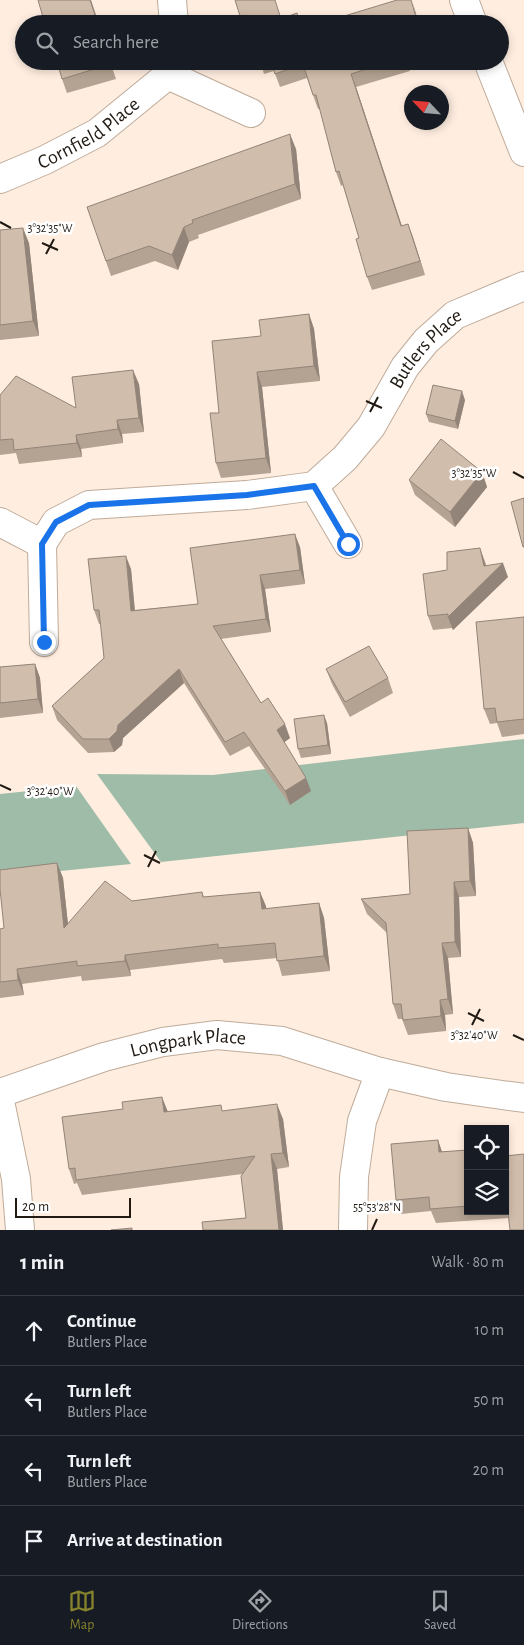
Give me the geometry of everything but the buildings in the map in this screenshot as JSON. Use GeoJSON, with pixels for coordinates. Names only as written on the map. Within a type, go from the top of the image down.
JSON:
{"type":"FeatureCollection","features":[{"type":"Feature","properties":{"kind":"street"},"geometry":{"type":"LineString","coordinates":[[172,0],[173,15]]}},
{"type":"Feature","properties":{"kind":"street"},"geometry":{"type":"LineString","coordinates":[[464,0],[470,15]]}},
{"type":"Feature","properties":{"kind":"street","name":"Cornfield Place"},"geometry":{"type":"LineString","coordinates":[[0,179],[44,160],[97,133],[167,70]]}},
{"type":"Feature","properties":{"kind":"street","name":"Cornfield Place"},"geometry":{"type":"LineString","coordinates":[[173,70],[251,113]]}},
{"type":"Feature","properties":{"kind":"street"},"geometry":{"type":"LineString","coordinates":[[492,70],[524,152]]}},
{"type":"Feature","properties":{"kind":"street","name":"Butlers Place"},"geometry":{"type":"LineString","coordinates":[[314,486],[345,458],[371,426],[405,367],[426,341],[455,315],[524,286]]}},
{"type":"Feature","properties":{"kind":"street"},"geometry":{"type":"LineString","coordinates":[[44,642],[42,544],[56,522],[89,505],[247,495],[314,486],[348,544]]}},
{"type":"Feature","properties":{"kind":"street"},"geometry":{"type":"LineString","coordinates":[[0,522],[42,544]]}},
{"type":"Feature","properties":{"kind":"street","name":"Longpark Place"},"geometry":{"type":"LineString","coordinates":[[0,1094],[104,1057],[155,1044],[217,1035],[282,1041],[380,1072],[446,1087],[524,1098]]}},
{"type":"Feature","properties":{"kind":"street"},"geometry":{"type":"LineString","coordinates":[[353,1230],[354,1177],[362,1120],[380,1072]]}},
{"type":"Feature","properties":{"kind":"street"},"geometry":{"type":"LineString","coordinates":[[0,1101],[16,1179],[20,1230]]}},
{"type":"Feature","properties":{"kind":"green space"},"geometry":{"type":"Polygon","coordinates":[[[524,739],[524,823],[161,862],[97,774],[213,775],[524,739]]]}},
{"type":"Feature","properties":{"kind":"green space"},"geometry":{"type":"Polygon","coordinates":[[[76,786],[131,864],[0,877],[0,794],[76,786]]]}},
{"type":"Feature","properties":{"kind":"route"},"geometry":{"type":"LineString","coordinates":[[44,642],[42,544],[56,522],[89,505],[247,495],[314,486],[348,544]]}}]}
